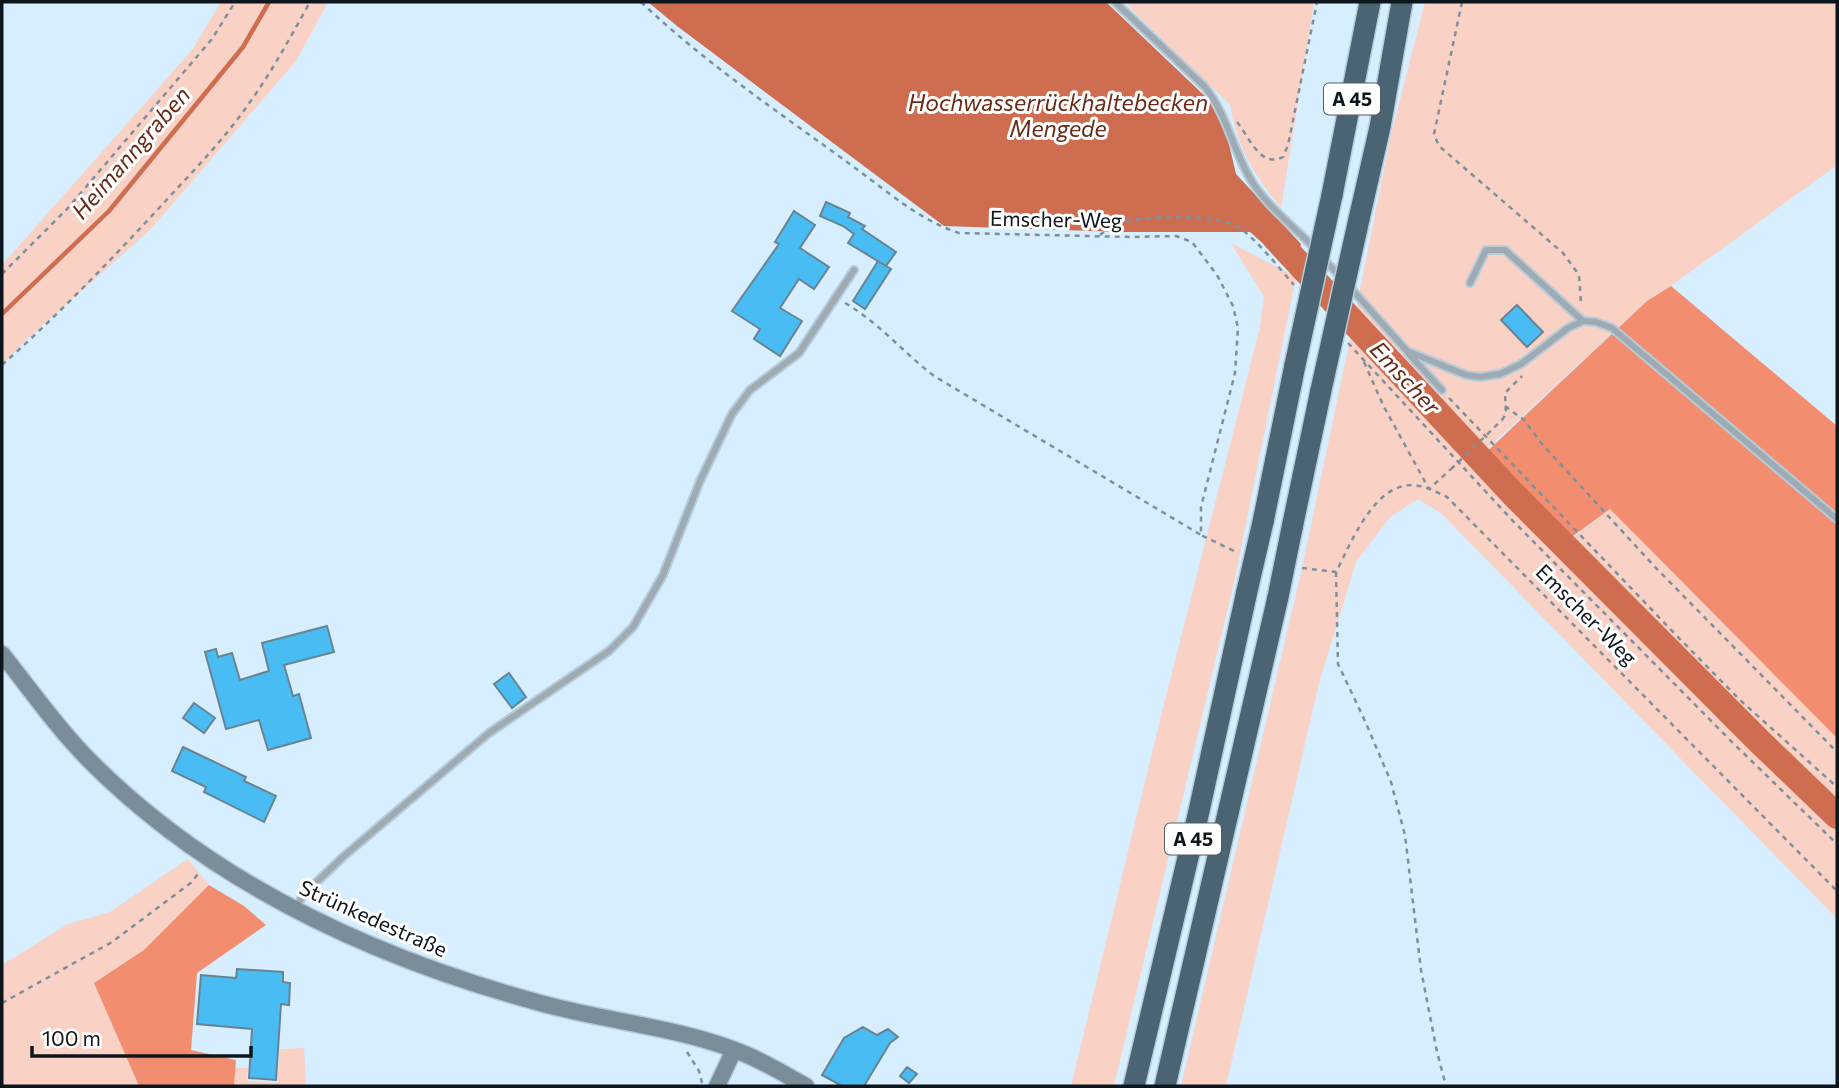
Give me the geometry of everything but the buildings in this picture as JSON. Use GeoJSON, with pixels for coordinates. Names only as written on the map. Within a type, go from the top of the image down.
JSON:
{"type":"FeatureCollection","features":[{"type":"Feature","properties":{"kind":"highway","name":"A 45"},"geometry":{"type":"LineString","coordinates":[[1134,1086],[1263,522],[1370,2]]}},
{"type":"Feature","properties":{"kind":"highway","name":"A 45"},"geometry":{"type":"LineString","coordinates":[[1165,1086],[1278,597],[1380,127],[1402,2]]}},
{"type":"Feature","properties":{"kind":"main road","name":"Strünkedestraße"},"geometry":{"type":"LineString","coordinates":[[2,654],[48,714],[88,759],[128,797],[208,859],[295,909],[338,931],[424,967],[541,1004],[676,1033],[734,1050],[778,1069],[806,1086]]}},
{"type":"Feature","properties":{"kind":"main road"},"geometry":{"type":"LineString","coordinates":[[717,1086],[734,1050]]}},
{"type":"Feature","properties":{"kind":"lane"},"geometry":{"type":"LineString","coordinates":[[1115,2],[1205,87],[1217,102],[1250,178],[1261,195],[1306,239],[1442,390]]}},
{"type":"Feature","properties":{"kind":"lane"},"geometry":{"type":"LineString","coordinates":[[1470,283],[1486,250],[1505,250],[1583,321]]}},
{"type":"Feature","properties":{"kind":"lane"},"geometry":{"type":"LineString","coordinates":[[295,909],[304,894],[344,856],[489,733],[608,651],[633,627],[663,575],[700,481],[732,414],[750,390],[799,353],[855,270]]}},
{"type":"Feature","properties":{"kind":"lane"},"geometry":{"type":"LineString","coordinates":[[1407,351],[1466,375],[1480,377],[1500,374],[1521,364],[1568,328],[1583,321],[1612,328],[1837,519]]}},
{"type":"Feature","properties":{"kind":"path"},"geometry":{"type":"LineString","coordinates":[[2,274],[68,208],[212,39],[235,2]]}},
{"type":"Feature","properties":{"kind":"path"},"geometry":{"type":"LineString","coordinates":[[2,365],[115,255],[200,164],[271,72],[310,2]]}},
{"type":"Feature","properties":{"kind":"path","name":"Emscher-Weg"},"geometry":{"type":"LineString","coordinates":[[641,2],[708,59],[935,223],[959,233],[1176,236],[1192,242],[1217,275],[1233,306],[1238,328],[1235,373],[1200,507],[1201,535]]}},
{"type":"Feature","properties":{"kind":"path"},"geometry":{"type":"LineString","coordinates":[[1222,115],[1228,114],[1234,118],[1265,158],[1273,160],[1283,157],[1288,145],[1317,2]]}},
{"type":"Feature","properties":{"kind":"path"},"geometry":{"type":"LineString","coordinates":[[1462,2],[1434,134],[1439,146],[1563,253],[1579,275],[1583,321]]}},
{"type":"Feature","properties":{"kind":"path"},"geometry":{"type":"LineString","coordinates":[[1098,237],[1114,225],[1142,220],[1196,217],[1227,222],[1241,228],[1297,288]]}},
{"type":"Feature","properties":{"kind":"path"},"geometry":{"type":"LineString","coordinates":[[836,297],[864,314],[934,376],[1201,535],[1240,554]]}},
{"type":"Feature","properties":{"kind":"path"},"geometry":{"type":"LineString","coordinates":[[1344,338],[1522,530],[1837,844]]}},
{"type":"Feature","properties":{"kind":"path"},"geometry":{"type":"LineString","coordinates":[[1363,358],[1383,405],[1429,489]]}},
{"type":"Feature","properties":{"kind":"path"},"geometry":{"type":"LineString","coordinates":[[1429,489],[1502,420],[1506,414],[1504,393],[1523,375]]}},
{"type":"Feature","properties":{"kind":"path"},"geometry":{"type":"LineString","coordinates":[[1442,390],[1684,644],[1837,787]]}},
{"type":"Feature","properties":{"kind":"path"},"geometry":{"type":"LineString","coordinates":[[1506,407],[1524,420],[1542,444],[1655,567],[1837,752]]}},
{"type":"Feature","properties":{"kind":"path"},"geometry":{"type":"LineString","coordinates":[[1429,489],[1412,485],[1397,488],[1383,498],[1368,513],[1336,572],[1338,664],[1391,782],[1405,835],[1421,970],[1434,1041],[1446,1086]]}},
{"type":"Feature","properties":{"kind":"path","name":"Emscher-Weg"},"geometry":{"type":"LineString","coordinates":[[1429,489],[1447,498],[1837,891]]}},
{"type":"Feature","properties":{"kind":"path"},"geometry":{"type":"LineString","coordinates":[[1302,568],[1336,572]]}},
{"type":"Feature","properties":{"kind":"path"},"geometry":{"type":"LineString","coordinates":[[2,1003],[112,942],[191,882],[208,859]]}},
{"type":"Feature","properties":{"kind":"path"},"geometry":{"type":"LineString","coordinates":[[689,1054],[699,1071],[702,1086]]}},
{"type":"Feature","properties":{"kind":"shaded area"},"geometry":{"type":"Polygon","coordinates":[[[221,2],[328,2],[296,61],[150,230],[24,342],[2,365],[2,265],[192,50],[221,2]]]}},
{"type":"Feature","properties":{"kind":"shaded area"},"geometry":{"type":"Polygon","coordinates":[[[1124,2],[1314,2],[1281,208],[1248,160],[1237,134],[1230,105],[1124,2]]]}},
{"type":"Feature","properties":{"kind":"shaded area"},"geometry":{"type":"Polygon","coordinates":[[[1425,2],[1837,2],[1837,165],[1647,301],[1478,457],[1562,546],[1610,509],[1837,738],[1837,919],[1442,514],[1418,499],[1390,517],[1356,562],[1319,683],[1226,1086],[1181,1086],[1302,568],[1353,325],[1453,429],[1354,320],[1390,139],[1425,2]]]}},
{"type":"Feature","properties":{"kind":"shaded area"},"geometry":{"type":"Polygon","coordinates":[[[1231,243],[1296,277],[1235,578],[1114,1086],[1071,1086],[1260,327],[1264,297],[1231,243]]]}},
{"type":"Feature","properties":{"kind":"shaded area"},"geometry":{"type":"Polygon","coordinates":[[[1671,286],[1837,426],[1837,738],[1610,509],[1565,542],[1481,457],[1647,301],[1671,286]]]}},
{"type":"Feature","properties":{"kind":"shaded area"},"geometry":{"type":"Polygon","coordinates":[[[188,859],[209,885],[144,950],[94,983],[139,1086],[2,1086],[2,965],[68,924],[110,912],[188,859]]]}},
{"type":"Feature","properties":{"kind":"shaded area"},"geometry":{"type":"Polygon","coordinates":[[[209,885],[244,906],[266,925],[197,973],[191,1050],[236,1060],[234,1086],[139,1086],[94,983],[144,950],[209,885]]]}},
{"type":"Feature","properties":{"kind":"shaded area"},"geometry":{"type":"Polygon","coordinates":[[[304,1048],[306,1086],[234,1086],[235,1068],[248,1068],[247,1081],[277,1083],[280,1049],[304,1048]]]}},
{"type":"Feature","properties":{"kind":"water","name":"Hochwasserrückhaltebecken Mengede"},"geometry":{"type":"Polygon","coordinates":[[[648,2],[1106,2],[1209,100],[1227,136],[1236,174],[1301,244],[1295,272],[1250,232],[1125,232],[944,226],[648,2]]]}},
{"type":"Feature","properties":{"kind":"waterway","name":"Heimanngraben"},"geometry":{"type":"LineString","coordinates":[[2,314],[109,211],[243,47],[269,2]]}},
{"type":"Feature","properties":{"kind":"waterway","name":"Emscher"},"geometry":{"type":"LineString","coordinates":[[1275,238],[1513,494],[1837,816]]}}]}
